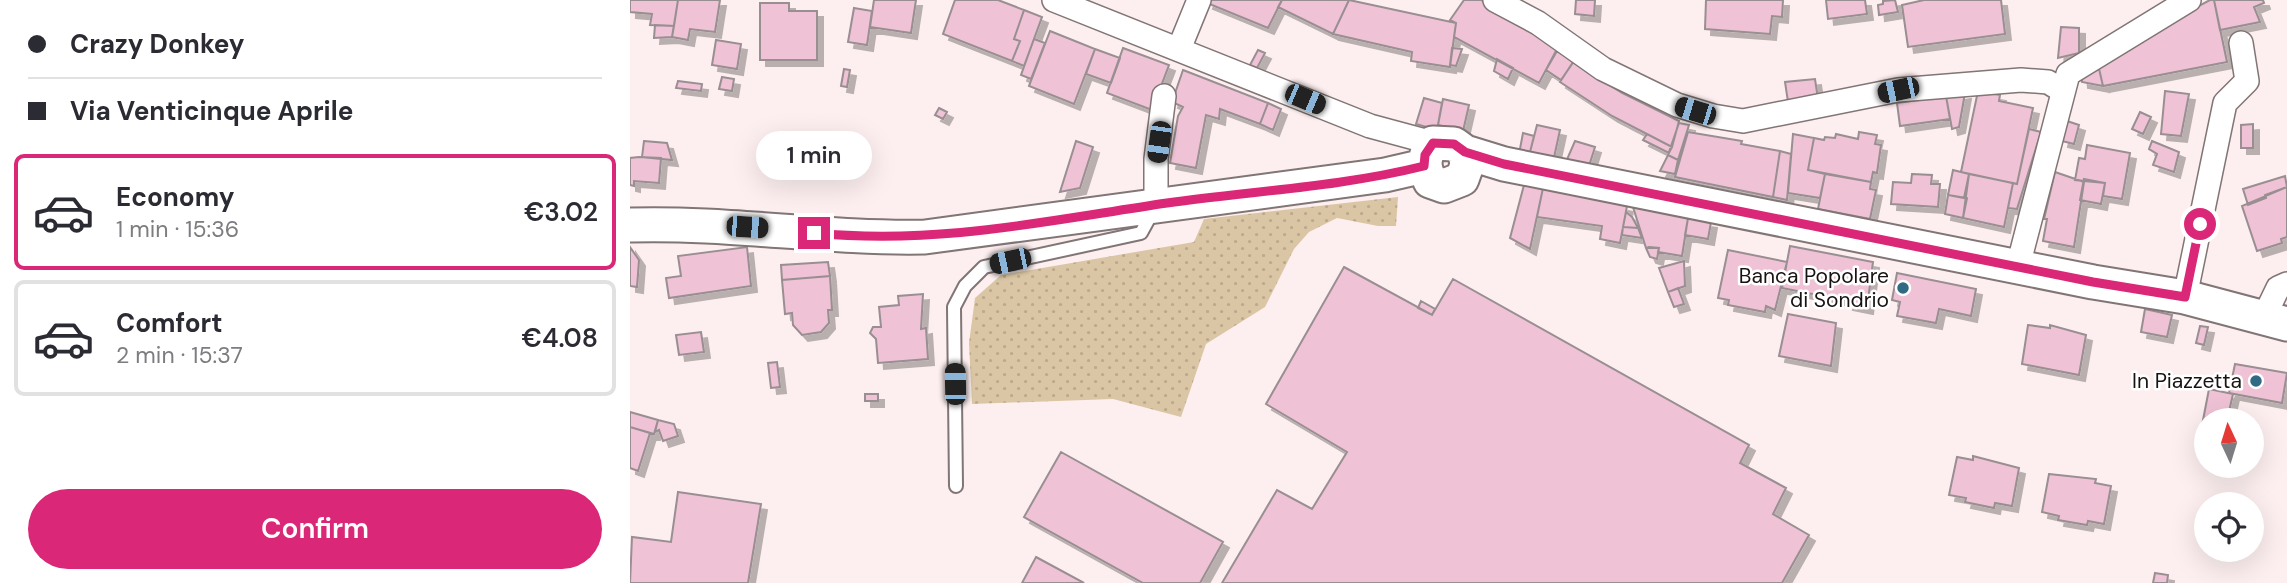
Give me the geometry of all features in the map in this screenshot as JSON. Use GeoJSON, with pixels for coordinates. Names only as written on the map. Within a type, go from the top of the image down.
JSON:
{"type":"FeatureCollection","features":[{"type":"Feature","properties":{"kind":"street"},"geometry":{"type":"LineString","coordinates":[[1054,0],[1370,126],[1428,155]]}},
{"type":"Feature","properties":{"kind":"street"},"geometry":{"type":"LineString","coordinates":[[1179,49],[1199,0]]}},
{"type":"Feature","properties":{"kind":"street"},"geometry":{"type":"LineString","coordinates":[[1495,0],[1538,23],[1603,69],[1677,106],[1743,121],[1898,90],[2029,80],[2048,82],[2063,91]]}},
{"type":"Feature","properties":{"kind":"street"},"geometry":{"type":"LineString","coordinates":[[1538,0],[1538,23]]}},
{"type":"Feature","properties":{"kind":"street"},"geometry":{"type":"LineString","coordinates":[[2018,266],[2063,91],[2072,69],[2189,0]]}},
{"type":"Feature","properties":{"kind":"street"},"geometry":{"type":"LineString","coordinates":[[2185,297],[2225,103],[2247,81],[2241,43]]}},
{"type":"Feature","properties":{"kind":"street"},"geometry":{"type":"LineString","coordinates":[[1156,205],[1157,159],[1164,96]]}},
{"type":"Feature","properties":{"kind":"street"},"geometry":{"type":"LineString","coordinates":[[1428,155],[1430,181],[1437,185],[1452,185],[1465,164],[1504,164],[2093,282],[2185,297],[2278,319],[2278,288],[2287,284]]}},
{"type":"Feature","properties":{"kind":"street"},"geometry":{"type":"LineString","coordinates":[[630,225],[701,223],[859,237],[925,237],[1385,176],[1428,155]]}},
{"type":"Feature","properties":{"kind":"lane"},"geometry":{"type":"LineString","coordinates":[[956,486],[954,307],[965,286],[984,267],[1141,233],[1156,205]]}},
{"type":"Feature","properties":{"kind":"shaded area"},"geometry":{"type":"Polygon","coordinates":[[[1398,197],[1396,226],[1378,226],[1337,218],[1309,232],[1294,249],[1265,307],[1206,344],[1181,417],[1113,399],[972,404],[969,343],[975,298],[1001,275],[1194,242],[1204,219],[1398,197]]]}},
{"type":"Feature","properties":{"kind":"building"},"geometry":{"type":"Polygon","coordinates":[[[630,0],[678,0],[674,26],[650,25],[652,14],[630,12],[630,0]]]}},
{"type":"Feature","properties":{"kind":"building"},"geometry":{"type":"Polygon","coordinates":[[[678,0],[720,0],[715,32],[690,29],[688,40],[672,37],[678,0]]]}},
{"type":"Feature","properties":{"kind":"building"},"geometry":{"type":"Polygon","coordinates":[[[874,0],[916,0],[911,33],[870,27],[874,0]]]}},
{"type":"Feature","properties":{"kind":"building"},"geometry":{"type":"Polygon","coordinates":[[[955,0],[998,0],[1024,10],[1014,39],[1020,41],[1012,61],[943,34],[955,0]]]}},
{"type":"Feature","properties":{"kind":"building"},"geometry":{"type":"Polygon","coordinates":[[[1208,0],[1282,0],[1268,28],[1207,3],[1208,0]]]}},
{"type":"Feature","properties":{"kind":"building"},"geometry":{"type":"Polygon","coordinates":[[[1282,0],[1349,0],[1333,34],[1278,7],[1282,0]]]}},
{"type":"Feature","properties":{"kind":"building"},"geometry":{"type":"Polygon","coordinates":[[[1349,0],[1456,23],[1450,67],[1411,61],[1412,52],[1333,34],[1349,0]]]}},
{"type":"Feature","properties":{"kind":"building"},"geometry":{"type":"Polygon","coordinates":[[[1464,0],[1481,0],[1522,23],[1557,49],[1539,83],[1454,37],[1456,23],[1450,20],[1464,0]]]}},
{"type":"Feature","properties":{"kind":"building"},"geometry":{"type":"Polygon","coordinates":[[[1576,0],[1595,0],[1594,16],[1575,14],[1576,0]]]}},
{"type":"Feature","properties":{"kind":"building"},"geometry":{"type":"Polygon","coordinates":[[[1706,0],[1783,0],[1782,17],[1772,16],[1770,34],[1705,29],[1706,0]]]}},
{"type":"Feature","properties":{"kind":"building"},"geometry":{"type":"Polygon","coordinates":[[[1826,0],[1865,0],[1867,14],[1828,19],[1826,0]]]}},
{"type":"Feature","properties":{"kind":"building"},"geometry":{"type":"Polygon","coordinates":[[[1895,0],[1898,12],[1879,15],[1878,5],[1883,4],[1883,1],[1895,0]]]}},
{"type":"Feature","properties":{"kind":"building"},"geometry":{"type":"Polygon","coordinates":[[[1924,0],[2001,0],[2005,34],[1908,47],[1902,5],[1924,0]]]}},
{"type":"Feature","properties":{"kind":"building"},"geometry":{"type":"Polygon","coordinates":[[[2214,0],[2227,62],[2103,86],[2097,60],[2214,0]]]}},
{"type":"Feature","properties":{"kind":"building"},"geometry":{"type":"Polygon","coordinates":[[[2214,0],[2263,0],[2264,3],[2254,7],[2260,22],[2220,30],[2214,0]]]}},
{"type":"Feature","properties":{"kind":"building"},"geometry":{"type":"Polygon","coordinates":[[[760,3],[789,3],[789,11],[817,11],[817,60],[760,60],[760,3]]]}},
{"type":"Feature","properties":{"kind":"building"},"geometry":{"type":"Polygon","coordinates":[[[854,8],[872,11],[867,45],[848,42],[854,8]]]}},
{"type":"Feature","properties":{"kind":"building"},"geometry":{"type":"Polygon","coordinates":[[[1024,10],[1042,17],[1024,66],[1012,61],[1020,41],[1014,39],[1024,10]]]}},
{"type":"Feature","properties":{"kind":"building"},"geometry":{"type":"Polygon","coordinates":[[[655,25],[674,26],[672,37],[654,38],[655,25]]]}},
{"type":"Feature","properties":{"kind":"building"},"geometry":{"type":"Polygon","coordinates":[[[2061,27],[2079,28],[2079,53],[2058,58],[2061,27]]]}},
{"type":"Feature","properties":{"kind":"building"},"geometry":{"type":"Polygon","coordinates":[[[1050,31],[1095,49],[1074,104],[1029,86],[1050,31]]]}},
{"type":"Feature","properties":{"kind":"building"},"geometry":{"type":"Polygon","coordinates":[[[1034,39],[1045,43],[1031,79],[1021,75],[1034,39]]]}},
{"type":"Feature","properties":{"kind":"building"},"geometry":{"type":"Polygon","coordinates":[[[716,40],[741,44],[737,69],[712,65],[716,40]]]}},
{"type":"Feature","properties":{"kind":"building"},"geometry":{"type":"Polygon","coordinates":[[[1123,48],[1169,65],[1152,110],[1107,93],[1123,48]]]}},
{"type":"Feature","properties":{"kind":"building"},"geometry":{"type":"Polygon","coordinates":[[[1452,48],[1462,49],[1456,66],[1450,65],[1452,48]]]}},
{"type":"Feature","properties":{"kind":"building"},"geometry":{"type":"Polygon","coordinates":[[[1095,49],[1120,58],[1111,83],[1086,74],[1095,49]]]}},
{"type":"Feature","properties":{"kind":"building"},"geometry":{"type":"Polygon","coordinates":[[[1258,50],[1265,53],[1257,68],[1250,65],[1258,50]]]}},
{"type":"Feature","properties":{"kind":"building"},"geometry":{"type":"Polygon","coordinates":[[[1557,51],[1574,61],[1561,80],[1546,70],[1557,51]]]}},
{"type":"Feature","properties":{"kind":"building"},"geometry":{"type":"Polygon","coordinates":[[[1497,59],[1513,68],[1508,79],[1494,71],[1497,59]]]}},
{"type":"Feature","properties":{"kind":"building"},"geometry":{"type":"Polygon","coordinates":[[[2097,60],[2103,86],[2082,82],[2081,69],[2097,60]]]}},
{"type":"Feature","properties":{"kind":"building"},"geometry":{"type":"Polygon","coordinates":[[[1573,62],[1622,93],[1679,121],[1672,147],[1612,116],[1560,82],[1573,62]]]}},
{"type":"Feature","properties":{"kind":"building"},"geometry":{"type":"Polygon","coordinates":[[[844,69],[850,70],[847,87],[841,86],[844,69]]]}},
{"type":"Feature","properties":{"kind":"building"},"geometry":{"type":"Polygon","coordinates":[[[1183,70],[1268,103],[1260,124],[1220,109],[1219,119],[1206,115],[1196,168],[1170,163],[1178,116],[1183,107],[1172,102],[1183,70]]]}},
{"type":"Feature","properties":{"kind":"building"},"geometry":{"type":"Polygon","coordinates":[[[722,77],[734,79],[732,91],[719,89],[722,77]]]}},
{"type":"Feature","properties":{"kind":"building"},"geometry":{"type":"Polygon","coordinates":[[[1815,79],[1818,99],[1788,102],[1785,82],[1815,79]]]}},
{"type":"Feature","properties":{"kind":"building"},"geometry":{"type":"Polygon","coordinates":[[[678,81],[702,84],[701,91],[676,88],[678,81]]]}},
{"type":"Feature","properties":{"kind":"building"},"geometry":{"type":"Polygon","coordinates":[[[1978,91],[2000,95],[1999,101],[2033,108],[2017,184],[1961,172],[1978,91]]]}},
{"type":"Feature","properties":{"kind":"building"},"geometry":{"type":"Polygon","coordinates":[[[2165,91],[2189,94],[2181,136],[2161,134],[2165,91]]]}},
{"type":"Feature","properties":{"kind":"building"},"geometry":{"type":"Polygon","coordinates":[[[1965,93],[1959,127],[1952,129],[1946,96],[1965,93]]]}},
{"type":"Feature","properties":{"kind":"building"},"geometry":{"type":"Polygon","coordinates":[[[1946,96],[1950,119],[1900,126],[1897,103],[1946,96]]]}},
{"type":"Feature","properties":{"kind":"building"},"geometry":{"type":"Polygon","coordinates":[[[1424,98],[1442,103],[1437,130],[1416,124],[1424,98]]]}},
{"type":"Feature","properties":{"kind":"building"},"geometry":{"type":"Polygon","coordinates":[[[1443,99],[1469,105],[1463,131],[1438,125],[1443,99]]]}},
{"type":"Feature","properties":{"kind":"building"},"geometry":{"type":"Polygon","coordinates":[[[1268,103],[1281,109],[1273,130],[1260,124],[1268,103]]]}},
{"type":"Feature","properties":{"kind":"building"},"geometry":{"type":"Polygon","coordinates":[[[939,108],[947,112],[943,119],[935,115],[939,108]]]}},
{"type":"Feature","properties":{"kind":"building"},"geometry":{"type":"Polygon","coordinates":[[[2140,112],[2151,117],[2143,134],[2132,129],[2140,112]]]}},
{"type":"Feature","properties":{"kind":"building"},"geometry":{"type":"Polygon","coordinates":[[[2067,121],[2079,125],[2074,144],[2062,141],[2067,121]]]}},
{"type":"Feature","properties":{"kind":"building"},"geometry":{"type":"Polygon","coordinates":[[[1679,123],[1689,125],[1678,160],[1668,155],[1679,123]]]}},
{"type":"Feature","properties":{"kind":"building"},"geometry":{"type":"Polygon","coordinates":[[[2253,124],[2253,148],[2241,148],[2241,125],[2253,124]]]}},
{"type":"Feature","properties":{"kind":"building"},"geometry":{"type":"Polygon","coordinates":[[[1537,125],[1560,130],[1553,162],[1529,156],[1537,125]]]}},
{"type":"Feature","properties":{"kind":"building"},"geometry":{"type":"Polygon","coordinates":[[[2029,129],[2041,132],[2017,209],[2008,208],[2013,183],[2017,184],[2029,129]]]}},
{"type":"Feature","properties":{"kind":"building"},"geometry":{"type":"Polygon","coordinates":[[[1688,132],[1742,141],[1741,144],[1780,151],[1773,197],[1675,177],[1688,132]]]}},
{"type":"Feature","properties":{"kind":"building"},"geometry":{"type":"Polygon","coordinates":[[[1859,132],[1877,135],[1875,144],[1881,145],[1877,173],[1873,172],[1871,182],[1808,170],[1814,138],[1835,138],[1836,134],[1858,139],[1859,132]]]}},
{"type":"Feature","properties":{"kind":"building"},"geometry":{"type":"Polygon","coordinates":[[[1523,133],[1534,136],[1529,156],[1519,154],[1523,133]]]}},
{"type":"Feature","properties":{"kind":"building"},"geometry":{"type":"Polygon","coordinates":[[[1647,134],[1672,147],[1669,153],[1643,140],[1647,134]]]}},
{"type":"Feature","properties":{"kind":"building"},"geometry":{"type":"Polygon","coordinates":[[[1793,134],[1814,138],[1808,170],[1825,174],[1820,198],[1788,193],[1793,134]]]}},
{"type":"Feature","properties":{"kind":"building"},"geometry":{"type":"Polygon","coordinates":[[[644,141],[667,143],[672,160],[642,157],[644,141]]]}},
{"type":"Feature","properties":{"kind":"building"},"geometry":{"type":"Polygon","coordinates":[[[1076,141],[1093,147],[1080,188],[1060,192],[1076,141]]]}},
{"type":"Feature","properties":{"kind":"building"},"geometry":{"type":"Polygon","coordinates":[[[1575,141],[1595,147],[1588,169],[1565,164],[1575,141]]]}},
{"type":"Feature","properties":{"kind":"building"},"geometry":{"type":"Polygon","coordinates":[[[2152,141],[2179,152],[2174,172],[2153,165],[2157,154],[2149,149],[2152,141]]]}},
{"type":"Feature","properties":{"kind":"building"},"geometry":{"type":"Polygon","coordinates":[[[2087,145],[2130,153],[2122,199],[2103,196],[2105,183],[2075,180],[2079,158],[2085,159],[2087,145]]]}},
{"type":"Feature","properties":{"kind":"building"},"geometry":{"type":"Polygon","coordinates":[[[1780,151],[1791,154],[1787,200],[1773,197],[1780,151]]]}},
{"type":"Feature","properties":{"kind":"building"},"geometry":{"type":"Polygon","coordinates":[[[1668,155],[1678,160],[1675,174],[1660,171],[1668,155]]]}},
{"type":"Feature","properties":{"kind":"building"},"geometry":{"type":"Polygon","coordinates":[[[630,158],[661,158],[659,183],[634,181],[634,186],[630,185],[630,158]]]}},
{"type":"Feature","properties":{"kind":"building"},"geometry":{"type":"Polygon","coordinates":[[[1953,170],[1969,174],[1964,198],[1948,195],[1953,170]]]}},
{"type":"Feature","properties":{"kind":"building"},"geometry":{"type":"Polygon","coordinates":[[[2055,172],[2084,182],[2074,247],[2043,241],[2047,219],[2044,219],[2055,172]]]}},
{"type":"Feature","properties":{"kind":"building"},"geometry":{"type":"Polygon","coordinates":[[[1825,174],[1871,182],[1870,189],[1876,190],[1870,219],[1818,209],[1825,174]]]}},
{"type":"Feature","properties":{"kind":"building"},"geometry":{"type":"Polygon","coordinates":[[[1912,174],[1932,175],[1931,184],[1940,184],[1938,207],[1891,204],[1893,182],[1911,183],[1912,174]]]}},
{"type":"Feature","properties":{"kind":"building"},"geometry":{"type":"Polygon","coordinates":[[[1969,174],[2013,183],[2004,227],[1963,218],[1969,174]]]}},
{"type":"Feature","properties":{"kind":"building"},"geometry":{"type":"Polygon","coordinates":[[[2285,176],[2287,187],[2248,205],[2243,189],[2285,176]]]}},
{"type":"Feature","properties":{"kind":"building"},"geometry":{"type":"Polygon","coordinates":[[[2084,179],[2105,183],[2101,204],[2080,200],[2084,179]]]}},
{"type":"Feature","properties":{"kind":"building"},"geometry":{"type":"Polygon","coordinates":[[[1524,185],[1543,188],[1530,249],[1510,238],[1524,185]]]}},
{"type":"Feature","properties":{"kind":"building"},"geometry":{"type":"Polygon","coordinates":[[[2287,187],[2287,237],[2281,239],[2282,243],[2257,251],[2242,206],[2287,187]]]}},
{"type":"Feature","properties":{"kind":"building"},"geometry":{"type":"Polygon","coordinates":[[[1543,188],[1627,206],[1620,243],[1600,239],[1602,226],[1537,217],[1543,188]]]}},
{"type":"Feature","properties":{"kind":"building"},"geometry":{"type":"Polygon","coordinates":[[[1948,195],[1967,198],[1963,218],[1945,214],[1948,195]]]}},
{"type":"Feature","properties":{"kind":"building"},"geometry":{"type":"Polygon","coordinates":[[[1633,207],[1688,218],[1682,256],[1658,252],[1659,248],[1646,248],[1633,207]]]}},
{"type":"Feature","properties":{"kind":"building"},"geometry":{"type":"Polygon","coordinates":[[[1626,212],[1632,217],[1638,228],[1623,227],[1626,212]]]}},
{"type":"Feature","properties":{"kind":"building"},"geometry":{"type":"Polygon","coordinates":[[[1688,218],[1711,222],[1708,239],[1685,235],[1688,218]]]}},
{"type":"Feature","properties":{"kind":"building"},"geometry":{"type":"Polygon","coordinates":[[[1623,227],[1638,228],[1642,238],[1622,235],[1623,227]]]}},
{"type":"Feature","properties":{"kind":"building"},"geometry":{"type":"Polygon","coordinates":[[[1790,246],[1873,262],[1867,308],[1847,304],[1848,301],[1782,288],[1790,246]]]}},
{"type":"Feature","properties":{"kind":"building"},"geometry":{"type":"Polygon","coordinates":[[[630,247],[639,260],[637,287],[630,286],[630,247]]]}},
{"type":"Feature","properties":{"kind":"building"},"geometry":{"type":"Polygon","coordinates":[[[747,247],[751,286],[669,298],[666,278],[681,276],[678,256],[747,247]]]}},
{"type":"Feature","properties":{"kind":"building"},"geometry":{"type":"Polygon","coordinates":[[[1646,248],[1659,248],[1657,259],[1650,257],[1646,248]]]}},
{"type":"Feature","properties":{"kind":"building"},"geometry":{"type":"Polygon","coordinates":[[[1728,250],[1787,262],[1775,310],[1766,306],[1765,312],[1728,305],[1729,300],[1718,298],[1728,250]]]}},
{"type":"Feature","properties":{"kind":"building"},"geometry":{"type":"Polygon","coordinates":[[[1684,261],[1685,286],[1668,292],[1659,268],[1684,261]]]}},
{"type":"Feature","properties":{"kind":"building"},"geometry":{"type":"Polygon","coordinates":[[[828,262],[830,276],[782,280],[781,265],[828,262]]]}},
{"type":"Feature","properties":{"kind":"building"},"geometry":{"type":"Polygon","coordinates":[[[1344,267],[1432,315],[1453,279],[1749,445],[1740,463],[1786,488],[1773,514],[1809,535],[1782,583],[1222,583],[1277,490],[1312,509],[1347,452],[1266,404],[1344,267]]]}},
{"type":"Feature","properties":{"kind":"building"},"geometry":{"type":"Polygon","coordinates":[[[1897,273],[1976,289],[1971,316],[1939,309],[1936,323],[1897,316],[1900,302],[1892,300],[1897,273]]]}},
{"type":"Feature","properties":{"kind":"building"},"geometry":{"type":"Polygon","coordinates":[[[830,276],[832,310],[828,310],[829,323],[821,332],[802,335],[793,325],[792,313],[785,314],[782,280],[830,276]]]}},
{"type":"Feature","properties":{"kind":"building"},"geometry":{"type":"Polygon","coordinates":[[[1678,288],[1684,304],[1674,307],[1668,292],[1678,288]]]}},
{"type":"Feature","properties":{"kind":"building"},"geometry":{"type":"Polygon","coordinates":[[[923,294],[921,329],[926,328],[928,359],[878,363],[876,339],[870,333],[873,327],[881,327],[879,307],[899,305],[898,296],[923,294]]]}},
{"type":"Feature","properties":{"kind":"building"},"geometry":{"type":"Polygon","coordinates":[[[1421,301],[1435,309],[1432,315],[1418,308],[1421,301]]]}},
{"type":"Feature","properties":{"kind":"building"},"geometry":{"type":"Polygon","coordinates":[[[2145,309],[2172,315],[2167,337],[2141,332],[2145,309]]]}},
{"type":"Feature","properties":{"kind":"building"},"geometry":{"type":"Polygon","coordinates":[[[1788,314],[1836,323],[1831,366],[1779,356],[1788,314]]]}},
{"type":"Feature","properties":{"kind":"building"},"geometry":{"type":"Polygon","coordinates":[[[2028,325],[2050,328],[2050,325],[2086,335],[2079,375],[2022,364],[2028,325]]]}},
{"type":"Feature","properties":{"kind":"building"},"geometry":{"type":"Polygon","coordinates":[[[2200,326],[2208,327],[2204,345],[2196,343],[2200,326]]]}},
{"type":"Feature","properties":{"kind":"building"},"geometry":{"type":"Polygon","coordinates":[[[701,332],[704,352],[679,355],[676,335],[701,332]]]}},
{"type":"Feature","properties":{"kind":"building"},"geometry":{"type":"Polygon","coordinates":[[[777,362],[780,387],[771,388],[768,363],[777,362]]]}},
{"type":"Feature","properties":{"kind":"building"},"geometry":{"type":"Polygon","coordinates":[[[2235,364],[2287,373],[2282,403],[2229,393],[2235,364]]]}},
{"type":"Feature","properties":{"kind":"building"},"geometry":{"type":"Polygon","coordinates":[[[2209,389],[2233,394],[2230,408],[2205,408],[2209,389]]]}},
{"type":"Feature","properties":{"kind":"building"},"geometry":{"type":"Polygon","coordinates":[[[865,394],[878,394],[878,401],[865,401],[865,394]]]}},
{"type":"Feature","properties":{"kind":"building"},"geometry":{"type":"Polygon","coordinates":[[[630,412],[658,420],[654,434],[630,427],[630,412]]]}},
{"type":"Feature","properties":{"kind":"building"},"geometry":{"type":"Polygon","coordinates":[[[658,420],[674,424],[678,436],[663,441],[659,430],[655,432],[658,420]]]}},
{"type":"Feature","properties":{"kind":"building"},"geometry":{"type":"Polygon","coordinates":[[[630,427],[650,433],[638,471],[630,468],[630,427]]]}},
{"type":"Feature","properties":{"kind":"building"},"geometry":{"type":"Polygon","coordinates":[[[1061,452],[1223,542],[1200,583],[1143,583],[1024,517],[1061,452]]]}},
{"type":"Feature","properties":{"kind":"building"},"geometry":{"type":"Polygon","coordinates":[[[1973,456],[2019,468],[2012,506],[1995,503],[1994,508],[1965,502],[1966,498],[1949,495],[1957,457],[1973,460],[1973,456]]]}},
{"type":"Feature","properties":{"kind":"building"},"geometry":{"type":"Polygon","coordinates":[[[2049,474],[2096,479],[2095,483],[2111,486],[2104,524],[2088,521],[2087,525],[2058,520],[2059,516],[2042,512],[2049,474]]]}},
{"type":"Feature","properties":{"kind":"building"},"geometry":{"type":"Polygon","coordinates":[[[678,492],[761,504],[748,583],[630,583],[632,537],[671,542],[678,492]]]}},
{"type":"Feature","properties":{"kind":"building"},"geometry":{"type":"Polygon","coordinates":[[[1036,557],[1084,583],[1022,583],[1036,557]]]}},
{"type":"Feature","properties":{"kind":"building"},"geometry":{"type":"Polygon","coordinates":[[[2155,573],[2168,575],[2167,583],[2153,583],[2155,573]]]}},
{"type":"Feature","properties":{"kind":"place","name":"Banca Popolare di Sondrio"},"geometry":{"type":"Point","coordinates":[1903,288]}},
{"type":"Feature","properties":{"kind":"place","name":"In Piazzetta"},"geometry":{"type":"Point","coordinates":[2256,381]}},
{"type":"Feature","properties":{"kind":"route"},"geometry":{"type":"LineString","coordinates":[[814,233],[891,238],[959,234],[1166,203],[1385,176],[1424,166],[1425,155],[1433,143],[1445,142],[1454,144],[1465,152],[1504,164],[2093,282],[2185,297],[2200,224]]}}]}
